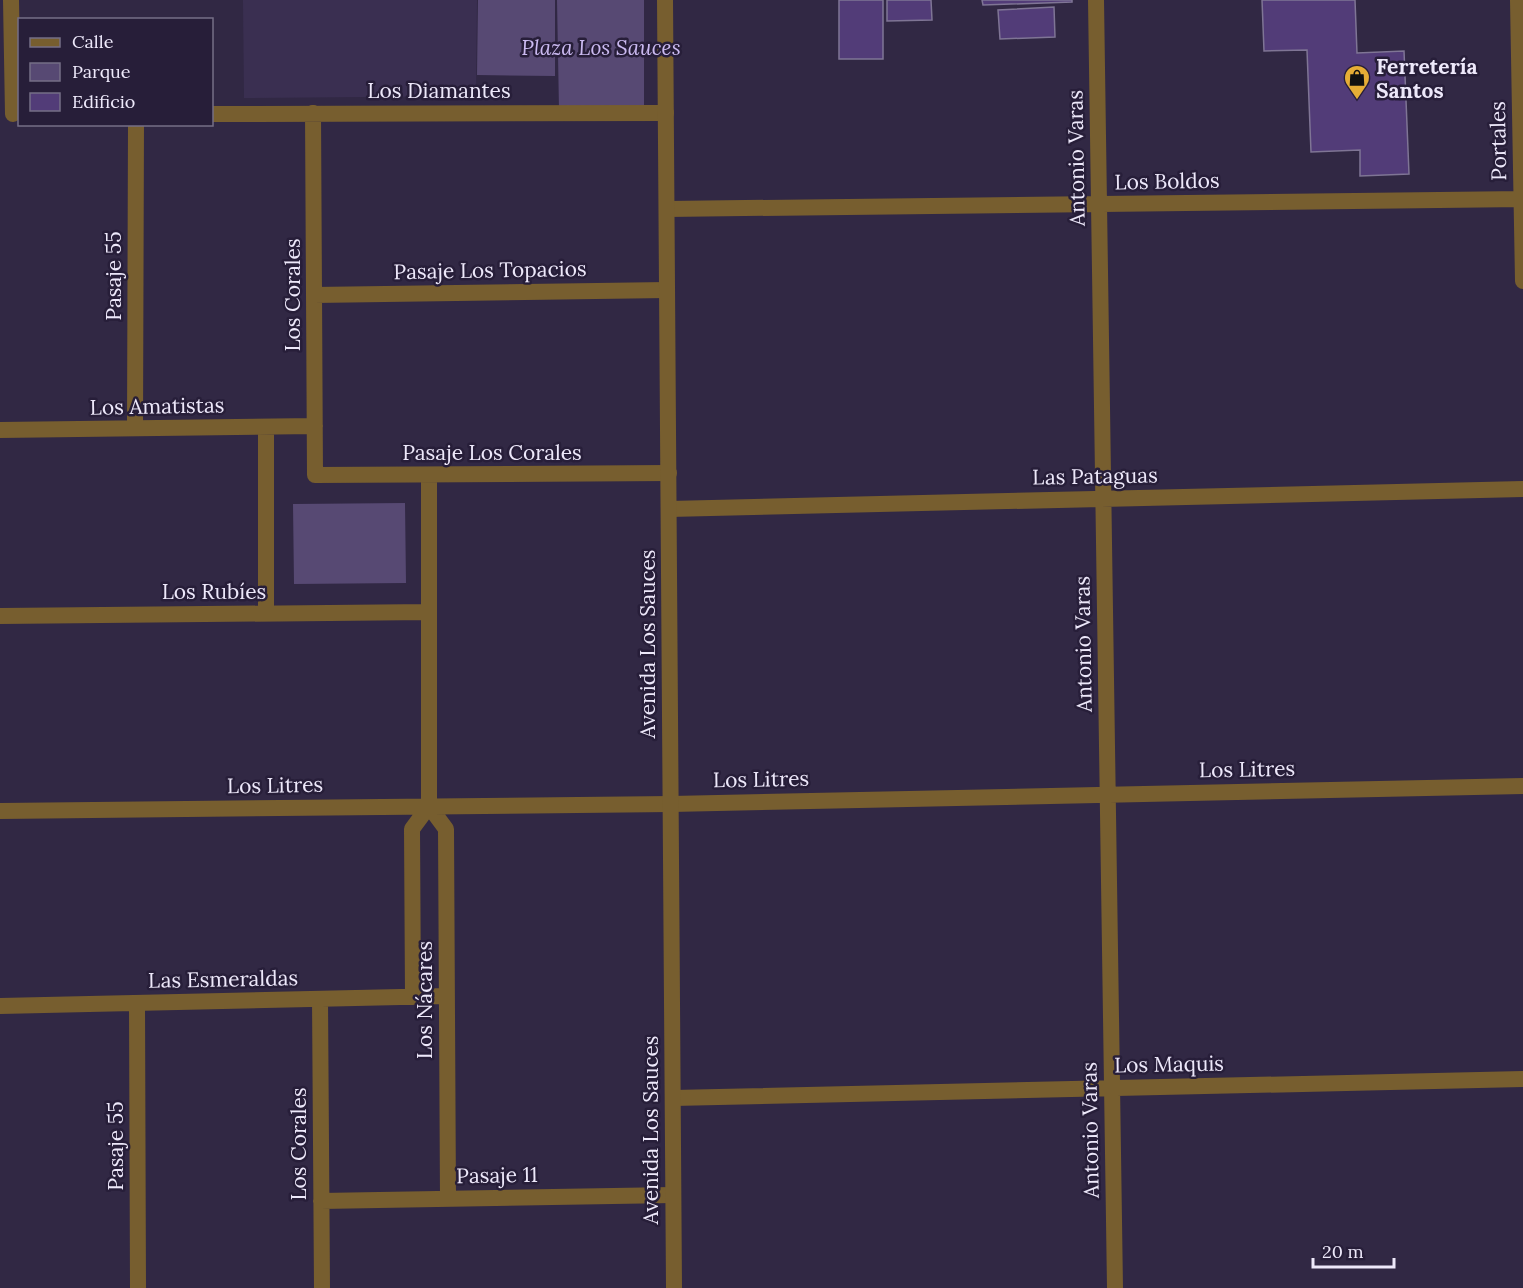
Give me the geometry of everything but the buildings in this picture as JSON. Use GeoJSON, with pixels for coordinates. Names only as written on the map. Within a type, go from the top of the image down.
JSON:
{"type":"FeatureCollection","features":[{"type":"Feature","properties":{"kind":"street"},"geometry":{"type":"LineString","coordinates":[[11,0],[11,114]]}},
{"type":"Feature","properties":{"kind":"street","name":"Avenida Los Sauces"},"geometry":{"type":"LineString","coordinates":[[665,0],[674,1288]]}},
{"type":"Feature","properties":{"kind":"street","name":"Antonio Varas"},"geometry":{"type":"LineString","coordinates":[[1096,0],[1115,1288]]}},
{"type":"Feature","properties":{"kind":"street","name":"Portales"},"geometry":{"type":"LineString","coordinates":[[1518,0],[1523,281]]}},
{"type":"Feature","properties":{"kind":"street","name":"Los Corales"},"geometry":{"type":"LineString","coordinates":[[313,113],[315,476]]}},
{"type":"Feature","properties":{"kind":"street","name":"Los Diamantes"},"geometry":{"type":"LineString","coordinates":[[213,114],[666,113]]}},
{"type":"Feature","properties":{"kind":"street","name":"Pasaje 55"},"geometry":{"type":"LineString","coordinates":[[135,428],[136,126]]}},
{"type":"Feature","properties":{"kind":"street","name":"Los Boldos"},"geometry":{"type":"LineString","coordinates":[[667,210],[1522,199]]}},
{"type":"Feature","properties":{"kind":"street","name":"Pasaje Los Topacios"},"geometry":{"type":"LineString","coordinates":[[314,295],[668,290]]}},
{"type":"Feature","properties":{"kind":"street","name":"Los Amatistas"},"geometry":{"type":"LineString","coordinates":[[0,430],[315,426]]}},
{"type":"Feature","properties":{"kind":"street"},"geometry":{"type":"LineString","coordinates":[[266,427],[266,614]]}},
{"type":"Feature","properties":{"kind":"street","name":"Pasaje Los Corales"},"geometry":{"type":"LineString","coordinates":[[315,476],[669,473]]}},
{"type":"Feature","properties":{"kind":"street"},"geometry":{"type":"LineString","coordinates":[[429,475],[429,806]]}},
{"type":"Feature","properties":{"kind":"street","name":"Las Pataguas"},"geometry":{"type":"LineString","coordinates":[[669,509],[1523,489]]}},
{"type":"Feature","properties":{"kind":"street","name":"Los Rubíes"},"geometry":{"type":"LineString","coordinates":[[0,616],[429,612]]}},
{"type":"Feature","properties":{"kind":"street","name":"Los Litres"},"geometry":{"type":"LineString","coordinates":[[0,811],[670,804],[1523,786]]}},
{"type":"Feature","properties":{"kind":"street","name":"Los Nácares"},"geometry":{"type":"LineString","coordinates":[[413,997],[412,829],[429,806],[446,829],[448,1199]]}},
{"type":"Feature","properties":{"kind":"street","name":"Las Esmeraldas"},"geometry":{"type":"LineString","coordinates":[[0,1006],[447,996]]}},
{"type":"Feature","properties":{"kind":"street","name":"Los Corales"},"geometry":{"type":"LineString","coordinates":[[320,999],[322,1288]]}},
{"type":"Feature","properties":{"kind":"street","name":"Pasaje 55"},"geometry":{"type":"LineString","coordinates":[[137,1003],[138,1288]]}},
{"type":"Feature","properties":{"kind":"street","name":"Los Maquis"},"geometry":{"type":"LineString","coordinates":[[673,1098],[1523,1078]]}},
{"type":"Feature","properties":{"kind":"street","name":"Pasaje 11"},"geometry":{"type":"LineString","coordinates":[[321,1201],[673,1195]]}},
{"type":"Feature","properties":{"kind":"shaded area"},"geometry":{"type":"Polygon","coordinates":[[[243,0],[477,0],[476,96],[244,98],[243,0]]]}},
{"type":"Feature","properties":{"kind":"green space"},"geometry":{"type":"Polygon","coordinates":[[[478,0],[555,0],[555,76],[477,75],[478,0]]]}},
{"type":"Feature","properties":{"kind":"green space","name":"Plaza Los Sauces"},"geometry":{"type":"Polygon","coordinates":[[[557,0],[644,0],[644,109],[559,110],[557,0]]]}},
{"type":"Feature","properties":{"kind":"green space"},"geometry":{"type":"Polygon","coordinates":[[[405,503],[406,583],[294,584],[293,504],[405,503]]]}},
{"type":"Feature","properties":{"kind":"place","name":"Ferretería Santos"},"geometry":{"type":"Point","coordinates":[1357,101]}}]}
